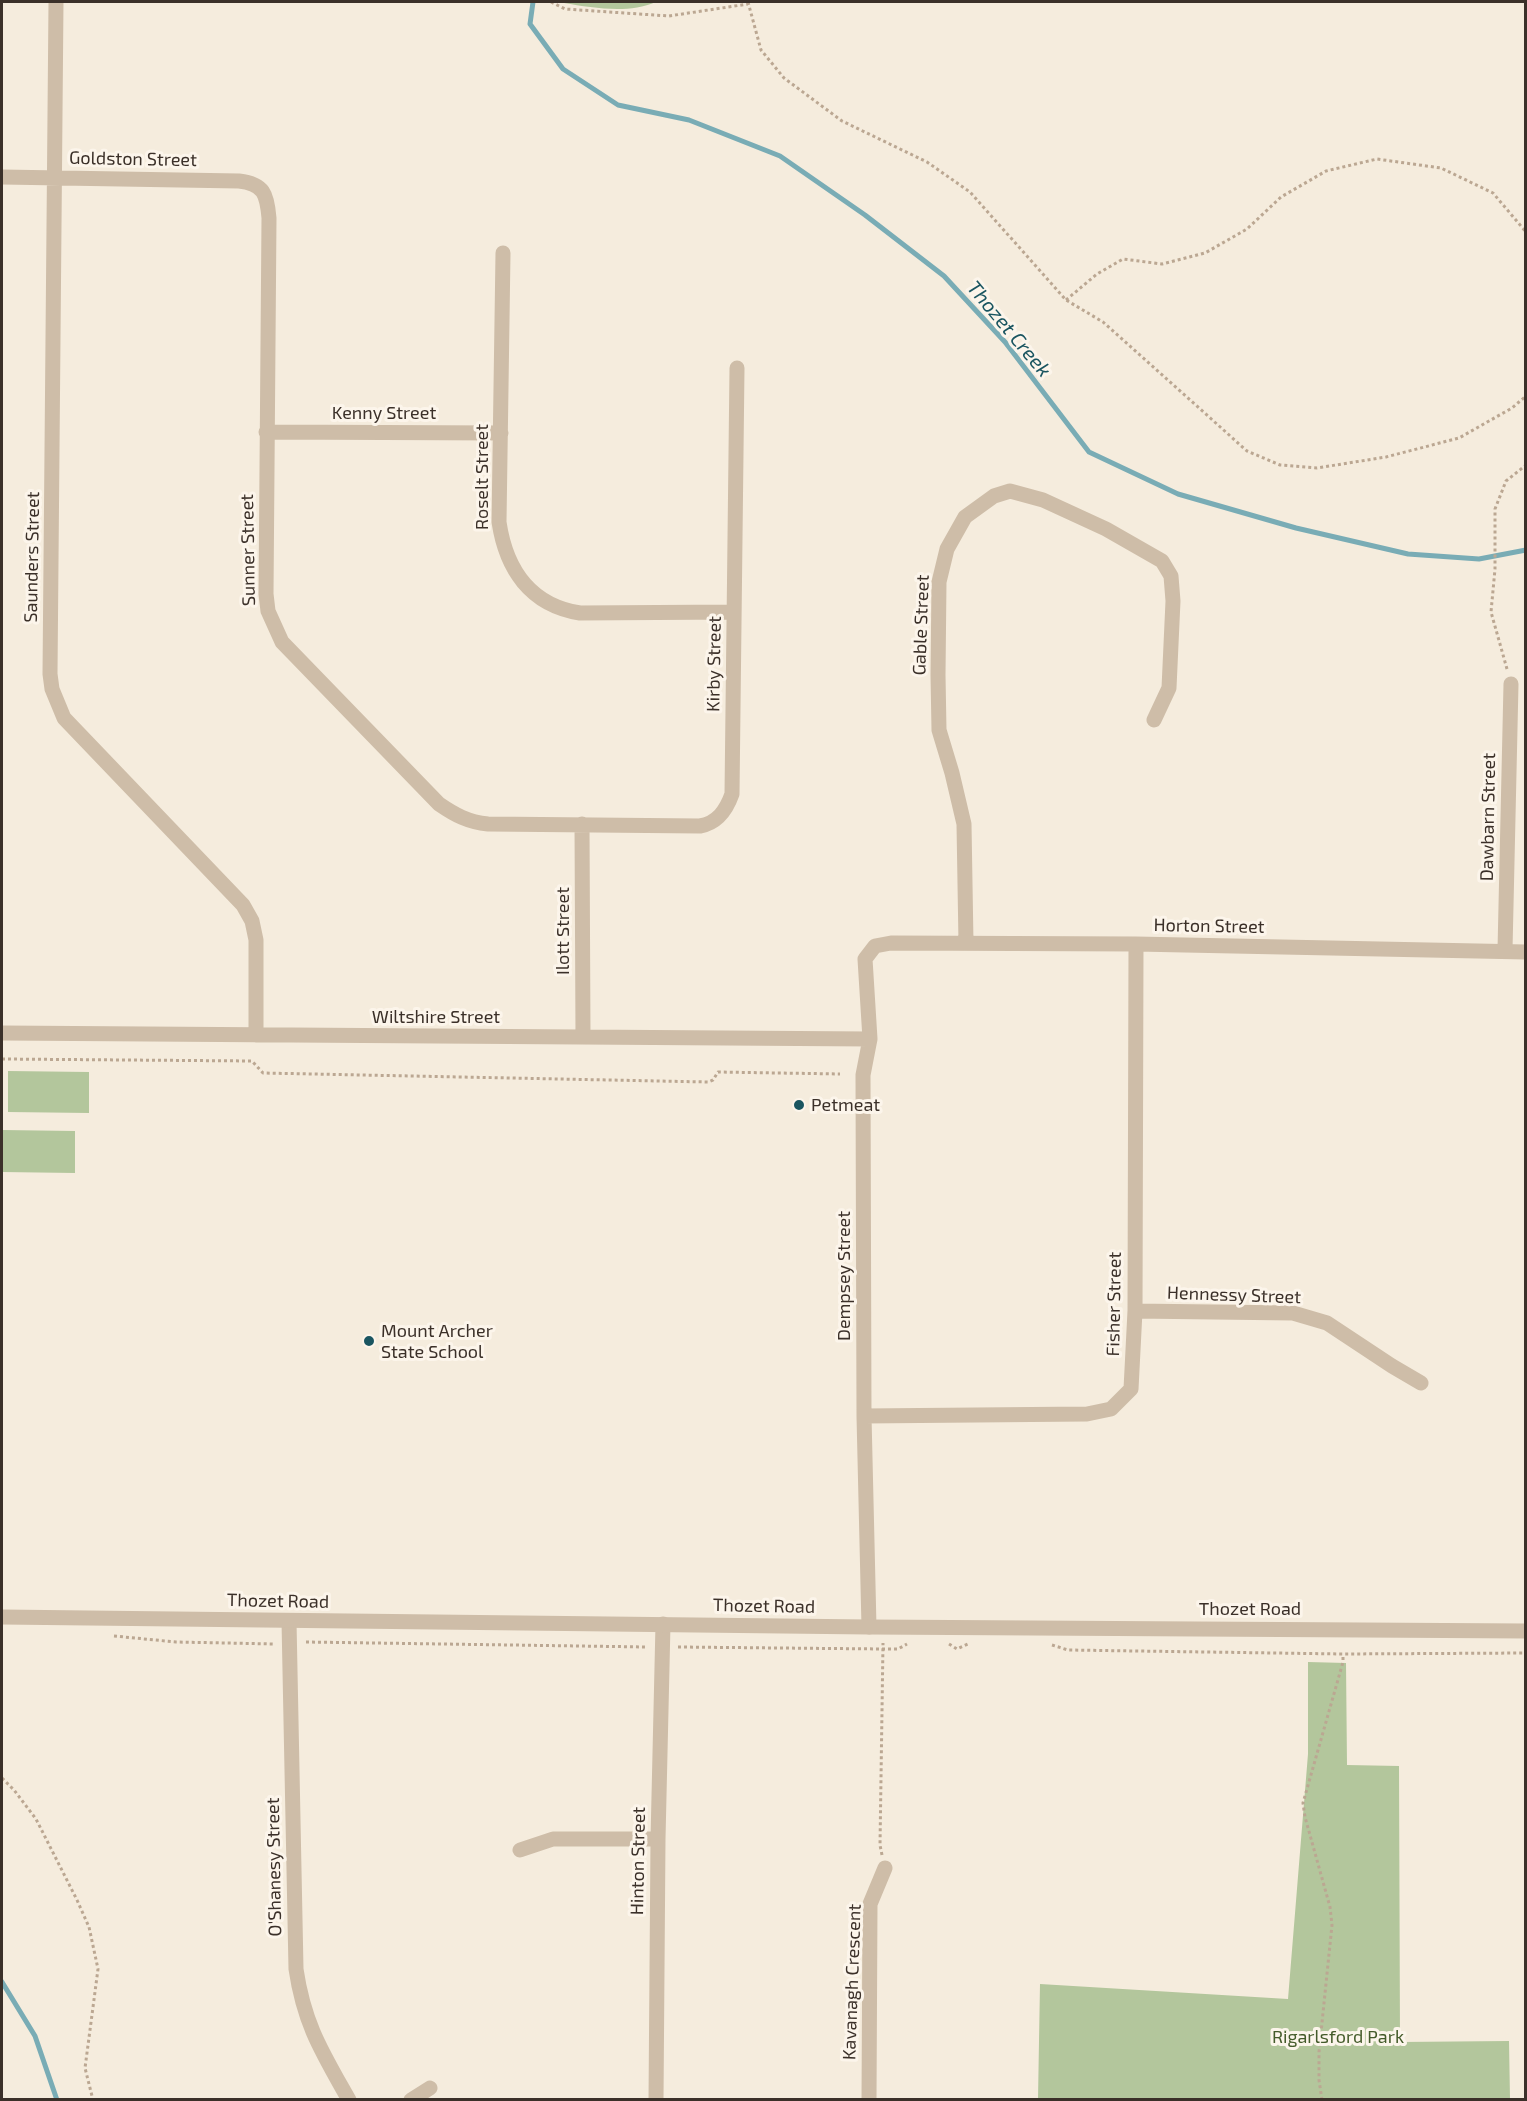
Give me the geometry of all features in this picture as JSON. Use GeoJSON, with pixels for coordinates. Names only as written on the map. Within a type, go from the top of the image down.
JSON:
{"type":"FeatureCollection","features":[{"type":"Feature","properties":{"kind":"street","name":"Saunders Street"},"geometry":{"type":"LineString","coordinates":[[56,2],[50,674],[52,689],[64,718],[243,905],[252,921],[256,940],[256,1035]]}},
{"type":"Feature","properties":{"kind":"street","name":"Goldston Street"},"geometry":{"type":"LineString","coordinates":[[2,177],[239,180],[251,182],[262,190]]}},
{"type":"Feature","properties":{"kind":"street","name":"Sunner Street"},"geometry":{"type":"LineString","coordinates":[[262,190],[268,201],[269,218],[266,594],[268,611],[282,642],[439,804],[454,815],[472,823],[582,824]]}},
{"type":"Feature","properties":{"kind":"street","name":"Roselt Street"},"geometry":{"type":"LineString","coordinates":[[503,253],[499,522],[502,542],[517,574],[535,596],[563,610],[579,613],[734,612]]}},
{"type":"Feature","properties":{"kind":"street","name":"Kirby Street"},"geometry":{"type":"LineString","coordinates":[[582,824],[700,826],[712,824],[727,806],[732,794],[737,368]]}},
{"type":"Feature","properties":{"kind":"street","name":"Kenny Street"},"geometry":{"type":"LineString","coordinates":[[266,432],[501,433]]}},
{"type":"Feature","properties":{"kind":"street","name":"Gable Street"},"geometry":{"type":"LineString","coordinates":[[966,943],[964,825],[952,772],[939,730],[938,675],[939,582],[947,549],[965,517],[993,496],[1010,490],[1043,500],[1096,524],[1162,561],[1171,576],[1173,602],[1169,688],[1154,720]]}},
{"type":"Feature","properties":{"kind":"street","name":"Dawbarn Street"},"geometry":{"type":"LineString","coordinates":[[1505,950],[1511,684]]}},
{"type":"Feature","properties":{"kind":"street","name":"Ilott Street"},"geometry":{"type":"LineString","coordinates":[[582,824],[583,1037]]}},
{"type":"Feature","properties":{"kind":"street","name":"Horton Street"},"geometry":{"type":"LineString","coordinates":[[891,943],[1136,944],[1526,952]]}},
{"type":"Feature","properties":{"kind":"street","name":"Dempsey Street"},"geometry":{"type":"LineString","coordinates":[[876,1627],[864,1416],[863,1075],[870,1040],[865,958],[875,946],[891,943]]}},
{"type":"Feature","properties":{"kind":"street","name":"Fisher Street"},"geometry":{"type":"LineString","coordinates":[[864,1416],[1087,1414],[1111,1409],[1131,1389],[1135,1311],[1136,944]]}},
{"type":"Feature","properties":{"kind":"street","name":"Wiltshire Street"},"geometry":{"type":"LineString","coordinates":[[2,1033],[870,1040]]}},
{"type":"Feature","properties":{"kind":"street","name":"Hennessy Street"},"geometry":{"type":"LineString","coordinates":[[1135,1311],[1293,1313],[1327,1323],[1421,1383]]}},
{"type":"Feature","properties":{"kind":"street","name":"Thozet Road"},"geometry":{"type":"LineString","coordinates":[[2,1617],[876,1627],[1526,1630]]}},
{"type":"Feature","properties":{"kind":"street","name":"O'Shanesy Street"},"geometry":{"type":"LineString","coordinates":[[289,1621],[296,1969],[300,1996],[315,2040],[349,2100]]}},
{"type":"Feature","properties":{"kind":"street","name":"Hinton Street"},"geometry":{"type":"LineString","coordinates":[[656,2100],[658,1839],[663,1624]]}},
{"type":"Feature","properties":{"kind":"street"},"geometry":{"type":"LineString","coordinates":[[520,1850],[553,1839],[658,1839]]}},
{"type":"Feature","properties":{"kind":"street","name":"Kavanagh Crescent"},"geometry":{"type":"LineString","coordinates":[[869,2100],[870,1904],[885,1868]]}},
{"type":"Feature","properties":{"kind":"street"},"geometry":{"type":"LineString","coordinates":[[411,2100],[430,2088]]}},
{"type":"Feature","properties":{"kind":"path"},"geometry":{"type":"LineString","coordinates":[[551,2],[565,9],[669,16],[748,3],[761,50],[784,78],[842,121],[927,162],[970,192],[1066,300],[1103,321],[1247,451],[1280,465],[1317,468],[1386,457],[1459,438],[1512,408],[1526,396]]}},
{"type":"Feature","properties":{"kind":"path"},"geometry":{"type":"LineString","coordinates":[[1066,300],[1097,274],[1123,259],[1162,264],[1205,253],[1247,229],[1281,196],[1326,171],[1377,159],[1441,168],[1493,193],[1526,232]]}},
{"type":"Feature","properties":{"kind":"path"},"geometry":{"type":"LineString","coordinates":[[1511,684],[1491,612],[1495,569],[1495,509],[1506,481],[1526,465]]}},
{"type":"Feature","properties":{"kind":"path"},"geometry":{"type":"LineString","coordinates":[[2,1059],[252,1061],[262,1073],[696,1082],[713,1080],[718,1072],[840,1074]]}},
{"type":"Feature","properties":{"kind":"path"},"geometry":{"type":"LineString","coordinates":[[876,1627],[883,1649],[880,1845],[885,1868]]}},
{"type":"Feature","properties":{"kind":"path"},"geometry":{"type":"LineString","coordinates":[[114,1636],[177,1642],[288,1644],[883,1649],[898,1649],[905,1644],[916,1644]]}},
{"type":"Feature","properties":{"kind":"path"},"geometry":{"type":"LineString","coordinates":[[939,1644],[951,1644],[957,1649],[967,1644],[979,1644]]}},
{"type":"Feature","properties":{"kind":"path"},"geometry":{"type":"LineString","coordinates":[[1049,1644],[1068,1650],[1343,1654],[1526,1653]]}},
{"type":"Feature","properties":{"kind":"path"},"geometry":{"type":"LineString","coordinates":[[1322,2100],[1319,2052],[1332,1925],[1330,1907],[1303,1803],[1343,1662],[1343,1654]]}},
{"type":"Feature","properties":{"kind":"path"},"geometry":{"type":"LineString","coordinates":[[2,1778],[36,1819],[89,1927],[98,1970],[85,2068],[93,2100]]}},
{"type":"Feature","properties":{"kind":"green space"},"geometry":{"type":"Polygon","coordinates":[[[563,2],[656,2],[622,9],[563,2]]]}},
{"type":"Feature","properties":{"kind":"green space"},"geometry":{"type":"Polygon","coordinates":[[[8,1071],[89,1072],[89,1113],[8,1112],[8,1071]]]}},
{"type":"Feature","properties":{"kind":"green space"},"geometry":{"type":"Polygon","coordinates":[[[2,1130],[75,1131],[75,1173],[2,1172],[2,1130]]]}},
{"type":"Feature","properties":{"kind":"green space","name":"Rigarlsford Park"},"geometry":{"type":"Polygon","coordinates":[[[1308,1662],[1346,1663],[1347,1765],[1399,1766],[1400,2042],[1509,2041],[1510,2099],[1038,2099],[1040,1984],[1288,1999],[1308,1754],[1308,1662]]]}},
{"type":"Feature","properties":{"kind":"waterway","name":"Thozet Creek"},"geometry":{"type":"LineString","coordinates":[[533,2],[530,24],[563,69],[618,105],[689,120],[780,156],[865,215],[944,276],[1005,342],[1089,452],[1178,494],[1296,528],[1408,554],[1479,559],[1526,550]]}},
{"type":"Feature","properties":{"kind":"waterway"},"geometry":{"type":"LineString","coordinates":[[2,1982],[35,2036],[57,2100]]}},
{"type":"Feature","properties":{"kind":"place","name":"Petmeat"},"geometry":{"type":"Point","coordinates":[799,1105]}},
{"type":"Feature","properties":{"kind":"place","name":"Mount Archer State School"},"geometry":{"type":"Point","coordinates":[369,1341]}}]}
